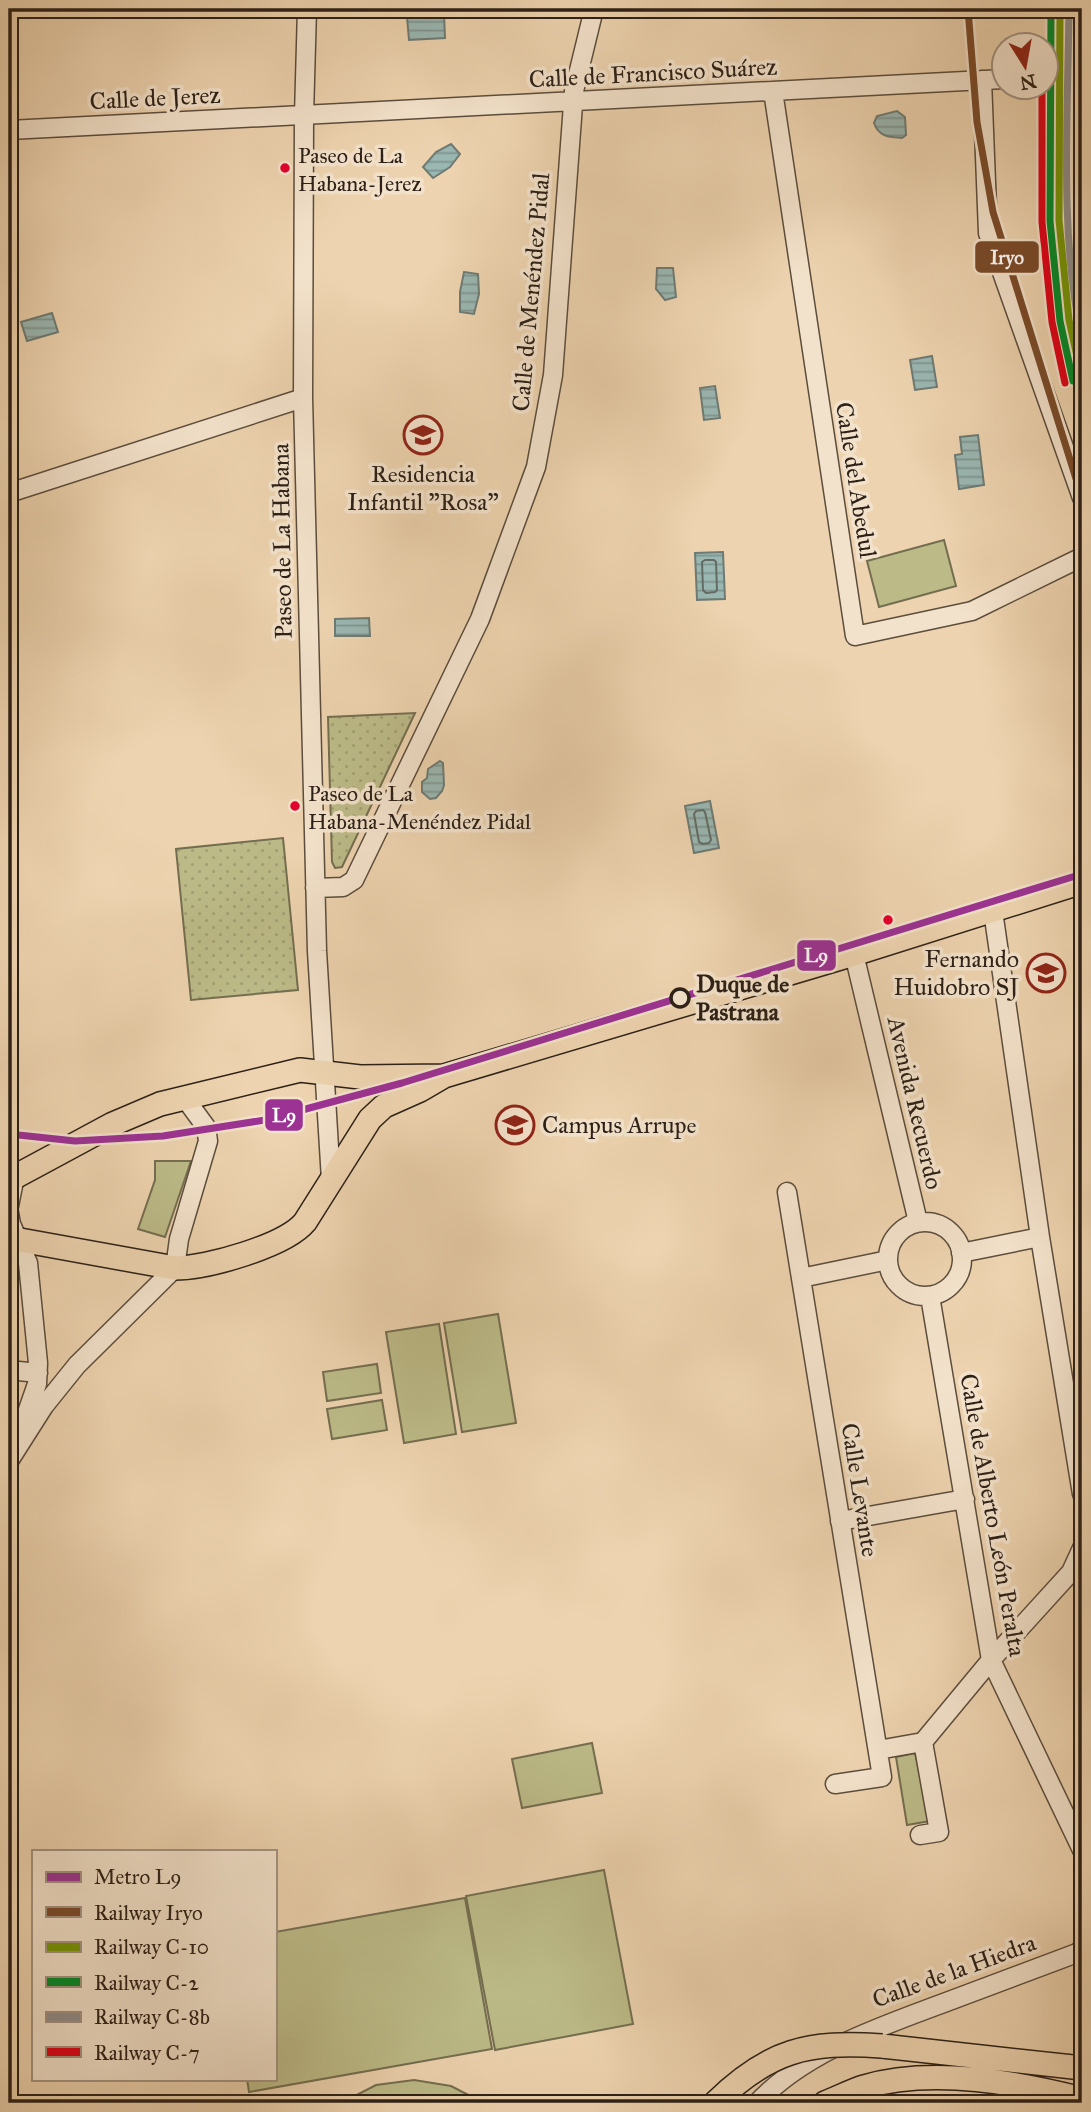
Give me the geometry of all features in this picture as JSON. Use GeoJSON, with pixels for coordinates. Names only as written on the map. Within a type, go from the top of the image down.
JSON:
{"type":"FeatureCollection","features":[{"type":"Feature","properties":{"kind":"main road"},"geometry":{"type":"LineString","coordinates":[[13,1238],[175,1268],[209,1265],[290,1236],[305,1222],[363,1128],[376,1113],[391,1102],[444,1076],[854,954],[1082,882]]}},
{"type":"Feature","properties":{"kind":"main road"},"geometry":{"type":"LineString","coordinates":[[12,1178],[134,1114],[184,1097],[300,1070],[359,1077],[444,1076]]}},
{"type":"Feature","properties":{"kind":"main road","name":"Calle de la Hiedra"},"geometry":{"type":"LineString","coordinates":[[715,2103],[732,2087],[770,2061],[790,2053],[835,2044],[882,2046],[1082,2068]]}},
{"type":"Feature","properties":{"kind":"main road"},"geometry":{"type":"LineString","coordinates":[[825,2103],[861,2087],[922,2077],[1040,2088],[1082,2099]]}},
{"type":"Feature","properties":{"kind":"street","name":"Paseo de La Habana"},"geometry":{"type":"LineString","coordinates":[[307,9],[303,398],[315,888],[331,1180]]}},
{"type":"Feature","properties":{"kind":"street","name":"Calle de Menéndez Pidal"},"geometry":{"type":"LineString","coordinates":[[315,888],[343,887],[354,880],[480,619],[536,467],[553,375],[573,102],[594,9]]}},
{"type":"Feature","properties":{"kind":"street"},"geometry":{"type":"LineString","coordinates":[[1060,76],[1082,75]]}},
{"type":"Feature","properties":{"kind":"street"},"geometry":{"type":"LineString","coordinates":[[982,80],[988,233],[1082,498]]}},
{"type":"Feature","properties":{"kind":"street","name":"Calle de Francisco Suárez"},"geometry":{"type":"LineString","coordinates":[[304,115],[990,80]]}},
{"type":"Feature","properties":{"kind":"street","name":"Calle del Abedul"},"geometry":{"type":"LineString","coordinates":[[773,91],[855,636],[972,611],[1082,557]]}},
{"type":"Feature","properties":{"kind":"street","name":"Calle de Jerez"},"geometry":{"type":"LineString","coordinates":[[9,130],[304,115]]}},
{"type":"Feature","properties":{"kind":"street"},"geometry":{"type":"LineString","coordinates":[[9,493],[303,398]]}},
{"type":"Feature","properties":{"kind":"street"},"geometry":{"type":"LineString","coordinates":[[993,911],[1040,1237],[1082,1494]]}},
{"type":"Feature","properties":{"kind":"street","name":"Avenida Recuerdo"},"geometry":{"type":"LineString","coordinates":[[854,954],[918,1222]]}},
{"type":"Feature","properties":{"kind":"street"},"geometry":{"type":"LineString","coordinates":[[9,1213],[13,1238],[26,1258],[29,1270],[38,1373],[32,1399],[9,1461],[44,1406],[77,1365],[175,1268],[179,1239],[208,1141],[206,1127],[184,1097]]}},
{"type":"Feature","properties":{"kind":"street"},"geometry":{"type":"LineString","coordinates":[[9,1206],[12,1178]]}},
{"type":"Feature","properties":{"kind":"street","name":"Calle Levante"},"geometry":{"type":"LineString","coordinates":[[787,1192],[882,1777],[835,1784]]}},
{"type":"Feature","properties":{"kind":"street"},"geometry":{"type":"LineString","coordinates":[[918,1222],[930,1222],[951,1232],[961,1253],[962,1265],[958,1276],[951,1285],[930,1296],[906,1291],[896,1283],[890,1272],[888,1250],[892,1240],[908,1226],[918,1222]]}},
{"type":"Feature","properties":{"kind":"street"},"geometry":{"type":"LineString","coordinates":[[961,1253],[1040,1237]]}},
{"type":"Feature","properties":{"kind":"street"},"geometry":{"type":"LineString","coordinates":[[801,1278],[888,1260]]}},
{"type":"Feature","properties":{"kind":"street","name":"Calle de Alberto León Peralta"},"geometry":{"type":"LineString","coordinates":[[930,1296],[991,1660],[1082,1850]]}},
{"type":"Feature","properties":{"kind":"street"},"geometry":{"type":"LineString","coordinates":[[9,1370],[38,1373]]}},
{"type":"Feature","properties":{"kind":"street"},"geometry":{"type":"LineString","coordinates":[[840,1521],[965,1499]]}},
{"type":"Feature","properties":{"kind":"street"},"geometry":{"type":"LineString","coordinates":[[878,1750],[923,1742],[991,1660],[1076,1575],[1082,1548]]}},
{"type":"Feature","properties":{"kind":"street"},"geometry":{"type":"LineString","coordinates":[[920,1835],[939,1832],[923,1742]]}},
{"type":"Feature","properties":{"kind":"street","name":"Calle de la Hiedra"},"geometry":{"type":"LineString","coordinates":[[757,2103],[772,2087],[813,2059],[873,2029],[1077,1953],[1082,1948]]}},
{"type":"Feature","properties":{"kind":"shaded area"},"geometry":{"type":"Polygon","coordinates":[[[944,540],[956,586],[879,607],[867,561],[944,540]]]}},
{"type":"Feature","properties":{"kind":"shaded area"},"geometry":{"type":"Polygon","coordinates":[[[415,713],[342,867],[335,868],[332,862],[328,717],[415,713]]]}},
{"type":"Feature","properties":{"kind":"shaded area"},"geometry":{"type":"Polygon","coordinates":[[[283,838],[298,990],[191,1000],[176,849],[283,838]]]}},
{"type":"Feature","properties":{"kind":"shaded area"},"geometry":{"type":"Polygon","coordinates":[[[155,1161],[191,1161],[165,1237],[138,1229],[155,1180],[155,1161]]]}},
{"type":"Feature","properties":{"kind":"shaded area"},"geometry":{"type":"Polygon","coordinates":[[[498,1314],[516,1423],[462,1432],[444,1323],[498,1314]]]}},
{"type":"Feature","properties":{"kind":"shaded area"},"geometry":{"type":"Polygon","coordinates":[[[439,1324],[456,1434],[404,1443],[386,1332],[439,1324]]]}},
{"type":"Feature","properties":{"kind":"shaded area"},"geometry":{"type":"Polygon","coordinates":[[[377,1364],[381,1393],[327,1401],[323,1372],[377,1364]]]}},
{"type":"Feature","properties":{"kind":"shaded area"},"geometry":{"type":"Polygon","coordinates":[[[382,1400],[387,1430],[332,1439],[327,1409],[382,1400]]]}},
{"type":"Feature","properties":{"kind":"shaded area"},"geometry":{"type":"Polygon","coordinates":[[[592,1743],[602,1793],[522,1808],[512,1759],[592,1743]]]}},
{"type":"Feature","properties":{"kind":"shaded area"},"geometry":{"type":"Polygon","coordinates":[[[915,1753],[930,1821],[907,1825],[896,1757],[915,1753]]]}},
{"type":"Feature","properties":{"kind":"shaded area"},"geometry":{"type":"Polygon","coordinates":[[[604,1870],[633,2024],[495,2050],[466,1896],[604,1870]]]}},
{"type":"Feature","properties":{"kind":"shaded area"},"geometry":{"type":"Polygon","coordinates":[[[465,1898],[492,2049],[249,2092],[247,2080],[276,2080],[276,1932],[465,1898]]]}},
{"type":"Feature","properties":{"kind":"shaded area"},"geometry":{"type":"Polygon","coordinates":[[[414,2080],[451,2086],[484,2103],[413,2100],[341,2103],[376,2085],[414,2080]]]}},
{"type":"Feature","properties":{"kind":"water"},"geometry":{"type":"Polygon","coordinates":[[[444,14],[445,38],[409,40],[407,17],[444,14]]]}},
{"type":"Feature","properties":{"kind":"water"},"geometry":{"type":"Polygon","coordinates":[[[897,111],[905,117],[906,135],[902,138],[882,134],[874,123],[877,116],[897,111]]]}},
{"type":"Feature","properties":{"kind":"water"},"geometry":{"type":"Polygon","coordinates":[[[451,144],[460,154],[450,167],[433,178],[423,167],[436,152],[451,144]]]}},
{"type":"Feature","properties":{"kind":"water"},"geometry":{"type":"Polygon","coordinates":[[[657,268],[673,268],[676,297],[665,300],[656,289],[657,268]]]}},
{"type":"Feature","properties":{"kind":"water"},"geometry":{"type":"Polygon","coordinates":[[[464,272],[478,274],[479,294],[474,314],[460,312],[464,272]]]}},
{"type":"Feature","properties":{"kind":"water"},"geometry":{"type":"Polygon","coordinates":[[[52,313],[58,332],[27,341],[21,322],[52,313]]]}},
{"type":"Feature","properties":{"kind":"water"},"geometry":{"type":"Polygon","coordinates":[[[932,356],[937,387],[915,390],[910,360],[932,356]]]}},
{"type":"Feature","properties":{"kind":"water"},"geometry":{"type":"Polygon","coordinates":[[[715,386],[720,418],[704,420],[700,388],[715,386]]]}},
{"type":"Feature","properties":{"kind":"water"},"geometry":{"type":"Polygon","coordinates":[[[978,435],[984,485],[959,489],[955,455],[962,454],[960,437],[978,435]]]}},
{"type":"Feature","properties":{"kind":"water"},"geometry":{"type":"Polygon","coordinates":[[[723,552],[725,599],[697,600],[695,553],[723,552]]]}},
{"type":"Feature","properties":{"kind":"water"},"geometry":{"type":"Polygon","coordinates":[[[369,618],[370,636],[335,636],[335,619],[369,618]]]}},
{"type":"Feature","properties":{"kind":"water"},"geometry":{"type":"Polygon","coordinates":[[[440,761],[443,763],[444,785],[436,798],[430,799],[422,792],[422,782],[427,778],[428,769],[440,761]]]}},
{"type":"Feature","properties":{"kind":"water"},"geometry":{"type":"Polygon","coordinates":[[[710,801],[719,848],[694,853],[685,806],[710,801]]]}},
{"type":"Feature","properties":{"kind":"metro line","name":"L9"},"geometry":{"type":"LineString","coordinates":[[9,1134],[75,1141],[163,1136],[265,1120],[402,1083],[1082,874]]}},
{"type":"Feature","properties":{"kind":"rail line","name":"Iryo"},"geometry":{"type":"LineString","coordinates":[[968,9],[977,122],[993,212],[1082,498]]}},
{"type":"Feature","properties":{"kind":"rail line","name":"C-2"},"geometry":{"type":"LineString","coordinates":[[1051,9],[1050,221],[1060,321],[1073,381]]}},
{"type":"Feature","properties":{"kind":"rail line","name":"C-10"},"geometry":{"type":"LineString","coordinates":[[1060,9],[1059,220],[1069,320],[1082,379]]}},
{"type":"Feature","properties":{"kind":"rail line","name":"C-8b"},"geometry":{"type":"LineString","coordinates":[[1069,9],[1068,217],[1070,259],[1082,339]]}},
{"type":"Feature","properties":{"kind":"rail line","name":"C-7"},"geometry":{"type":"LineString","coordinates":[[1042,102],[1042,222],[1052,322],[1065,383]]}},
{"type":"Feature","properties":{"kind":"place","name":"Paseo de La Habana-Jerez"},"geometry":{"type":"Point","coordinates":[285,168]}},
{"type":"Feature","properties":{"kind":"place","name":"Residencia Infantil \"Rosa\""},"geometry":{"type":"Point","coordinates":[423,435]}},
{"type":"Feature","properties":{"kind":"place","name":"Paseo de La Habana-Menéndez Pidal"},"geometry":{"type":"Point","coordinates":[295,806]}},
{"type":"Feature","properties":{"kind":"place","name":"Fernando Huidobro SJ"},"geometry":{"type":"Point","coordinates":[1046,973]}},
{"type":"Feature","properties":{"kind":"place","name":"Duque de Pastrana"},"geometry":{"type":"Point","coordinates":[680,998]}},
{"type":"Feature","properties":{"kind":"place","name":"Campus Arrupe"},"geometry":{"type":"Point","coordinates":[515,1125]}}]}
